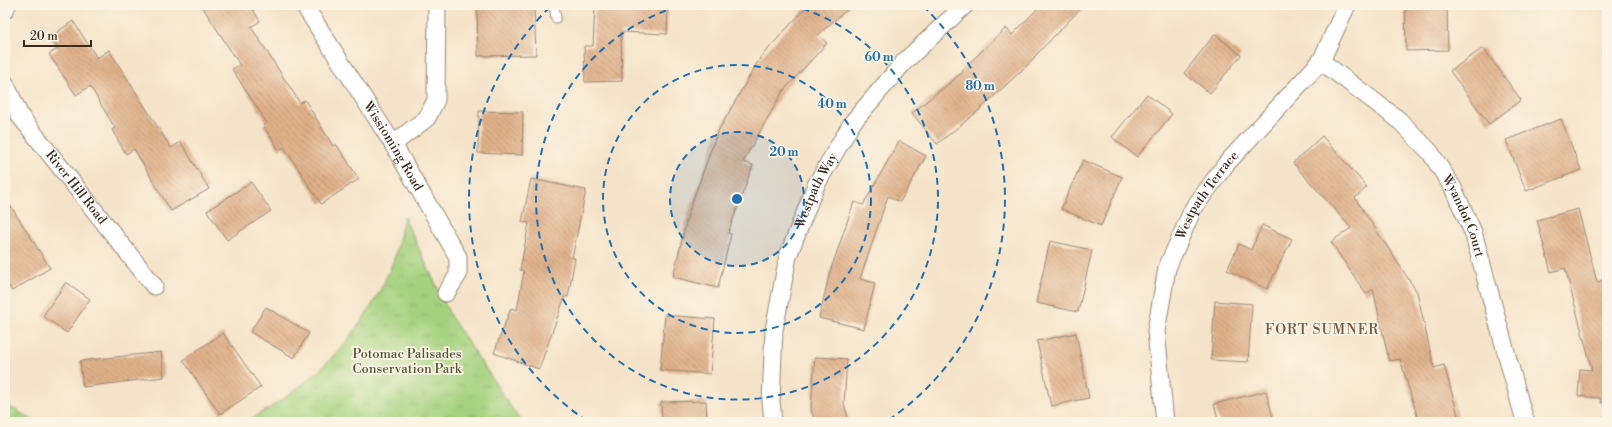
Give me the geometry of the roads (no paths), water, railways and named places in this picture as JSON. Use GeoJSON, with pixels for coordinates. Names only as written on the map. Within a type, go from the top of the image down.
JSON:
{"type":"FeatureCollection","features":[{"type":"Feature","properties":{"kind":"street"},"geometry":{"type":"LineString","coordinates":[[5,10],[6,5]]}},
{"type":"Feature","properties":{"kind":"street","name":"Wissioming Road"},"geometry":{"type":"LineString","coordinates":[[304,5],[393,144],[458,257],[458,275],[446,293]]}},
{"type":"Feature","properties":{"kind":"street"},"geometry":{"type":"LineString","coordinates":[[393,144],[427,118],[436,100],[437,5]]}},
{"type":"Feature","properties":{"kind":"street","name":"Westpath Way"},"geometry":{"type":"LineString","coordinates":[[773,422],[770,401],[774,330],[788,256],[816,185],[852,122],[904,62],[965,5]]}},
{"type":"Feature","properties":{"kind":"street","name":"Westpath Terrace"},"geometry":{"type":"LineString","coordinates":[[1165,422],[1156,331],[1167,268],[1193,209],[1226,164],[1321,61],[1347,5]]}},
{"type":"Feature","properties":{"kind":"street","name":"Wyandot Court"},"geometry":{"type":"LineString","coordinates":[[1321,61],[1399,120],[1430,152],[1453,188],[1473,232],[1526,422]]}},
{"type":"Feature","properties":{"kind":"street","name":"River Hill Road"},"geometry":{"type":"LineString","coordinates":[[5,83],[20,116],[154,286]]}},
{"type":"Feature","properties":{"kind":"lane"},"geometry":{"type":"LineString","coordinates":[[554,5],[556,18]]}},
{"type":"Feature","properties":{"kind":"district","name":"FORT SUMNER"},"geometry":{"type":"Point","coordinates":[1322,330]}},
{"type":"Feature","properties":{"kind":"park label","name":"Potomac Palisades Conservation Park"},"geometry":{"type":"Point","coordinates":[407,362]}}]}
